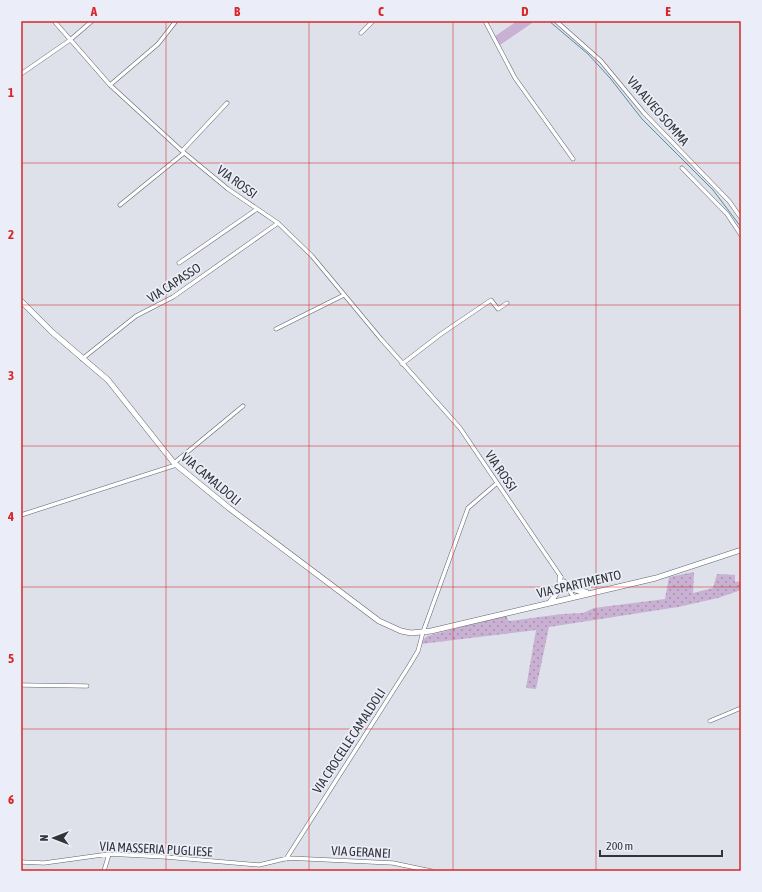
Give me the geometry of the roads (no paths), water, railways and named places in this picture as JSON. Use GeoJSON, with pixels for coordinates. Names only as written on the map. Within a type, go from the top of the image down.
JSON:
{"type":"FeatureCollection","features":[{"type":"Feature","properties":{"kind":"street","name":"VIA ROSSI"},"geometry":{"type":"LineString","coordinates":[[54,21],[110,85],[183,152],[228,189],[278,224],[312,256],[402,364],[460,428],[496,484],[573,596]]}},
{"type":"Feature","properties":{"kind":"street"},"geometry":{"type":"LineString","coordinates":[[21,74],[70,40],[92,21]]}},
{"type":"Feature","properties":{"kind":"street"},"geometry":{"type":"LineString","coordinates":[[110,85],[158,44],[176,21]]}},
{"type":"Feature","properties":{"kind":"street"},"geometry":{"type":"LineString","coordinates":[[361,33],[373,21]]}},
{"type":"Feature","properties":{"kind":"street"},"geometry":{"type":"LineString","coordinates":[[485,21],[515,78],[573,158]]}},
{"type":"Feature","properties":{"kind":"street","name":"VIA ALVEO SOMMA"},"geometry":{"type":"LineString","coordinates":[[556,21],[606,66],[644,113],[729,201],[741,218]]}},
{"type":"Feature","properties":{"kind":"street"},"geometry":{"type":"LineString","coordinates":[[120,205],[183,152],[227,103]]}},
{"type":"Feature","properties":{"kind":"street"},"geometry":{"type":"LineString","coordinates":[[682,168],[727,214],[741,235]]}},
{"type":"Feature","properties":{"kind":"street"},"geometry":{"type":"LineString","coordinates":[[179,263],[257,209]]}},
{"type":"Feature","properties":{"kind":"street","name":"VIA CAPASSO"},"geometry":{"type":"LineString","coordinates":[[82,359],[136,316],[145,313],[185,289],[278,224]]}},
{"type":"Feature","properties":{"kind":"street"},"geometry":{"type":"LineString","coordinates":[[276,329],[344,295]]}},
{"type":"Feature","properties":{"kind":"street","name":"VIA CAMALDOLI"},"geometry":{"type":"LineString","coordinates":[[21,300],[52,332],[108,380],[175,464],[229,508],[379,622],[401,631],[421,632]]}},
{"type":"Feature","properties":{"kind":"street"},"geometry":{"type":"LineString","coordinates":[[402,364],[441,334],[491,300],[498,309],[507,303]]}},
{"type":"Feature","properties":{"kind":"street"},"geometry":{"type":"LineString","coordinates":[[21,515],[175,464],[243,406]]}},
{"type":"Feature","properties":{"kind":"street","name":"VIA CROCELLE CAMALDOLI"},"geometry":{"type":"LineString","coordinates":[[287,858],[418,651],[421,632],[468,508],[496,484]]}},
{"type":"Feature","properties":{"kind":"street","name":"VIA SPARTIMENTO"},"geometry":{"type":"LineString","coordinates":[[421,632],[656,578],[741,550]]}},
{"type":"Feature","properties":{"kind":"street"},"geometry":{"type":"LineString","coordinates":[[550,602],[560,589],[562,579],[575,590],[589,593]]}},
{"type":"Feature","properties":{"kind":"street"},"geometry":{"type":"LineString","coordinates":[[21,686],[87,686]]}},
{"type":"Feature","properties":{"kind":"street"},"geometry":{"type":"LineString","coordinates":[[710,721],[741,708]]}},
{"type":"Feature","properties":{"kind":"street"},"geometry":{"type":"LineString","coordinates":[[104,871],[109,854]]}},
{"type":"Feature","properties":{"kind":"street","name":"VIA MASSERIA PUGLIESE"},"geometry":{"type":"LineString","coordinates":[[21,862],[44,863],[109,854],[259,865],[287,858]]}},
{"type":"Feature","properties":{"kind":"street","name":"VIA GERANEI"},"geometry":{"type":"LineString","coordinates":[[287,858],[393,863],[431,871]]}},
{"type":"Feature","properties":{"kind":"waterway"},"geometry":{"type":"LineString","coordinates":[[549,21],[588,54],[610,78],[642,119],[713,190],[741,227]]}}]}
